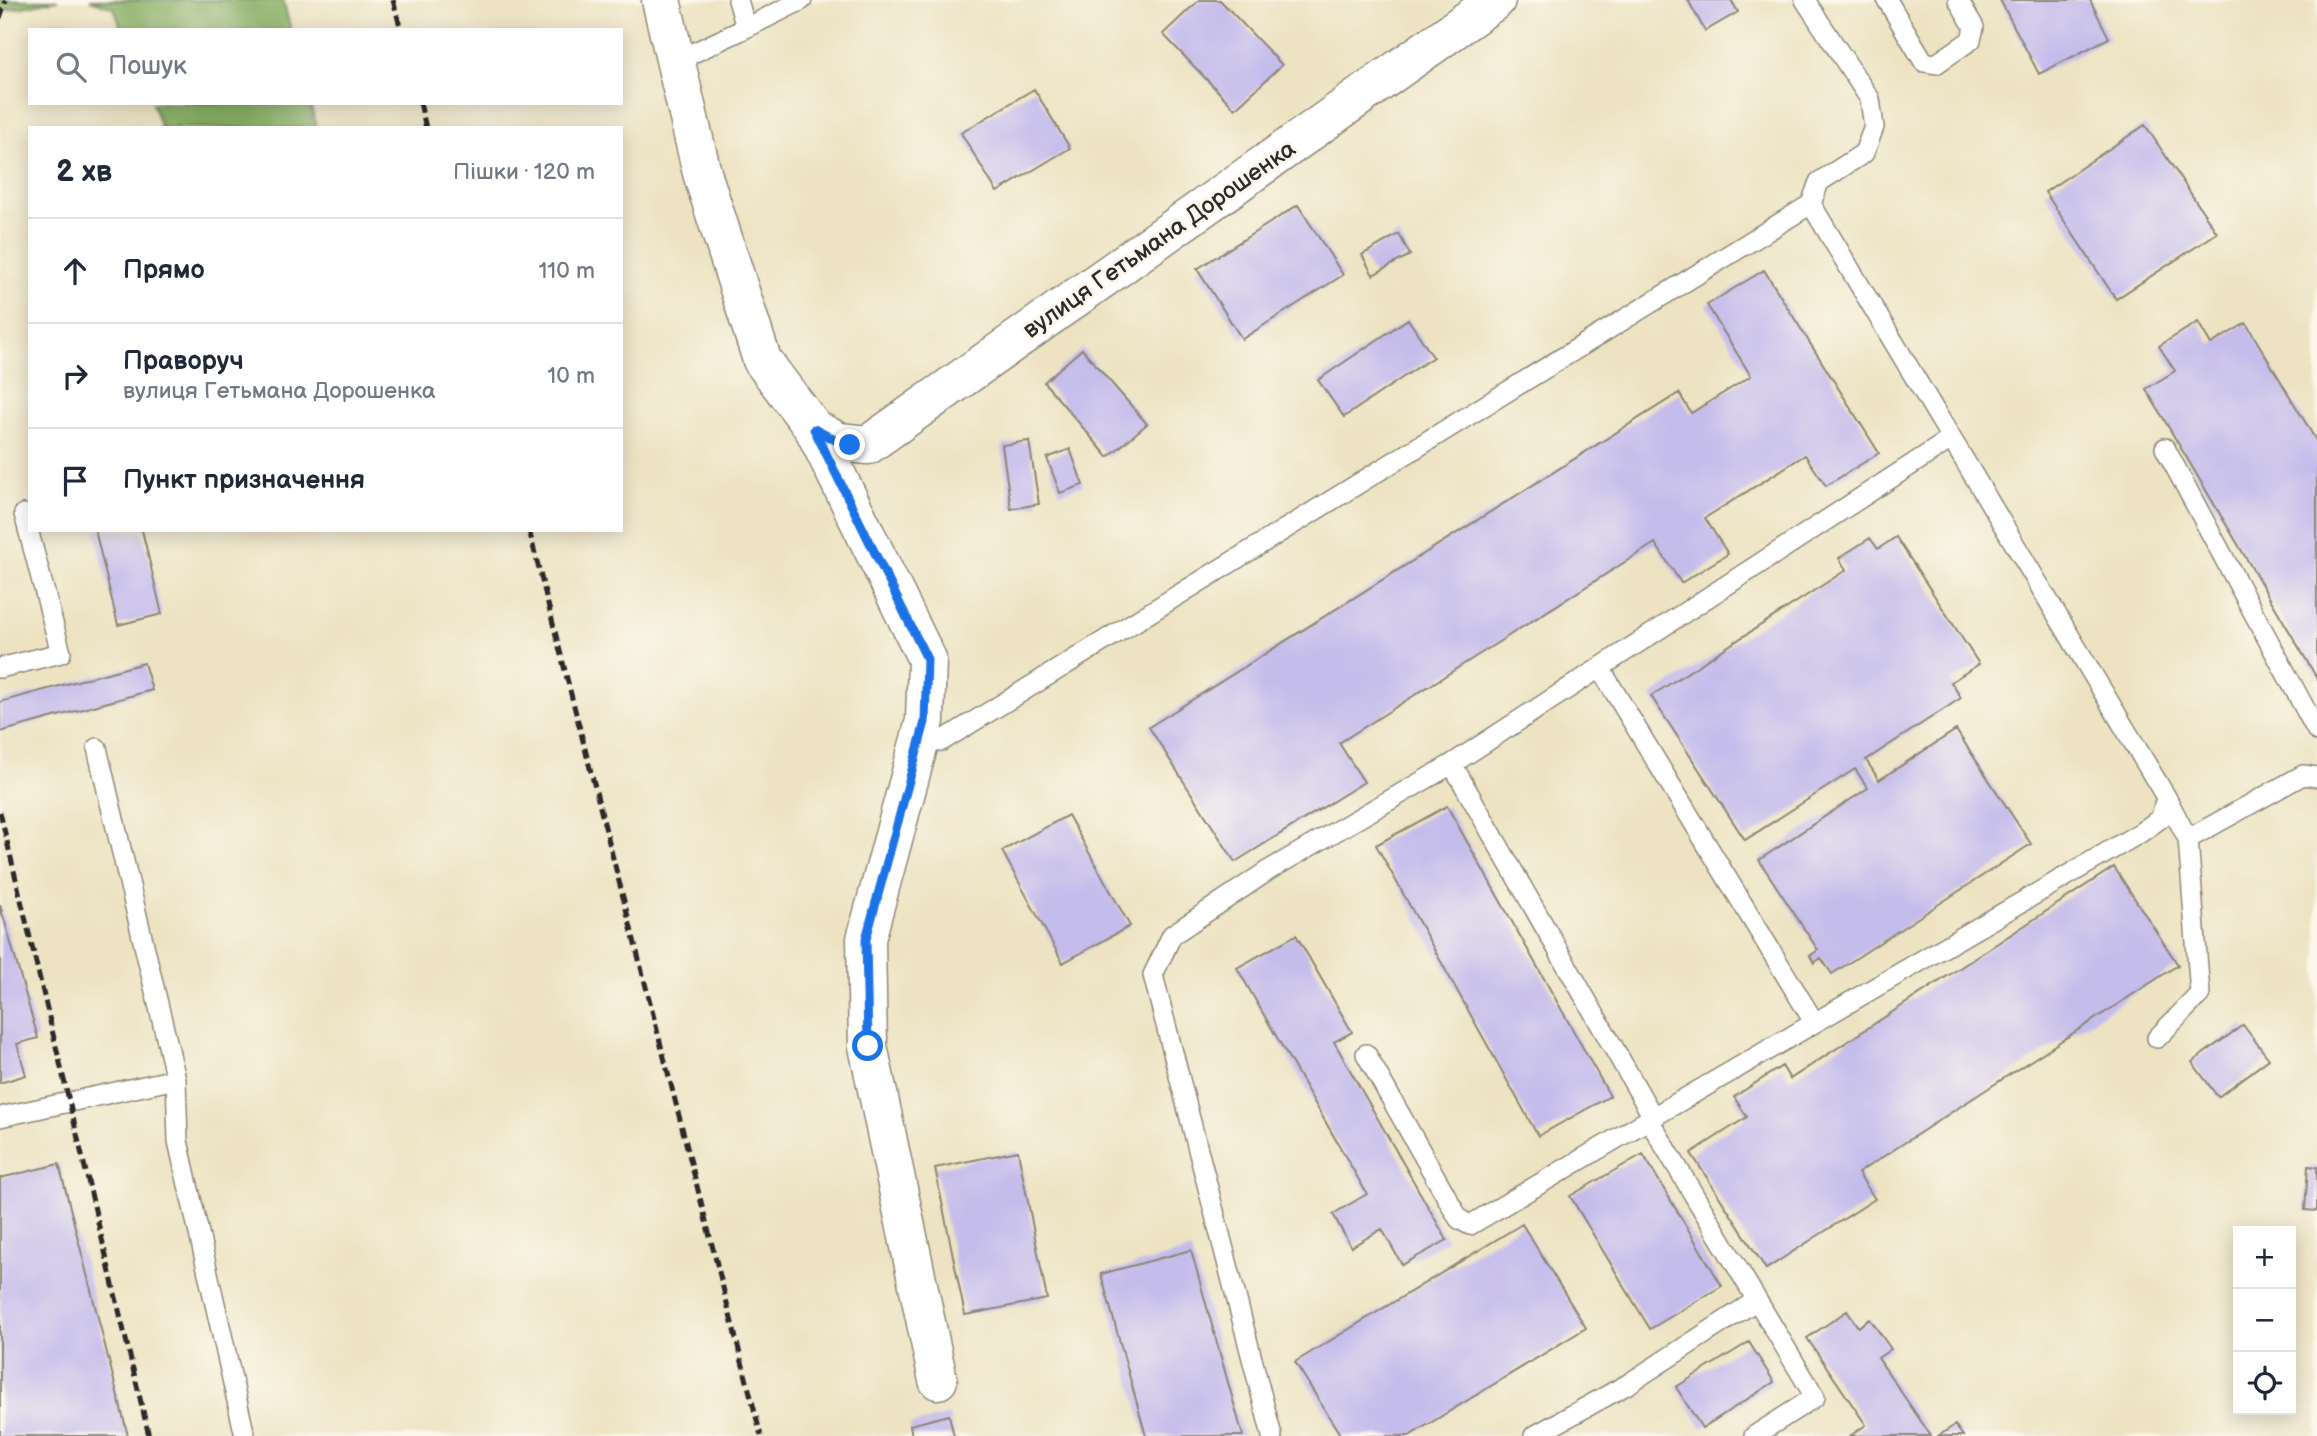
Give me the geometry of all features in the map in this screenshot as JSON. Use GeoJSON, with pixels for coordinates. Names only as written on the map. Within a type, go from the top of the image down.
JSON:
{"type":"FeatureCollection","features":[{"type":"Feature","properties":{"kind":"street"},"geometry":{"type":"LineString","coordinates":[[661,0],[702,173],[762,360],[814,429],[927,659],[925,722],[866,939],[868,1046],[938,1380]]}},
{"type":"Feature","properties":{"kind":"street","name":"вулиця Гетьмана Дорошенка"},"geometry":{"type":"LineString","coordinates":[[814,429],[839,442],[868,445],[1496,0]]}},
{"type":"Feature","properties":{"kind":"lane"},"geometry":{"type":"LineString","coordinates":[[738,0],[746,28]]}},
{"type":"Feature","properties":{"kind":"lane"},"geometry":{"type":"LineString","coordinates":[[676,61],[802,0]]}},
{"type":"Feature","properties":{"kind":"lane"},"geometry":{"type":"LineString","coordinates":[[919,742],[943,741],[1811,204],[1819,182],[1864,153],[1874,127],[1870,99],[1805,0]]}},
{"type":"Feature","properties":{"kind":"lane"},"geometry":{"type":"LineString","coordinates":[[1888,0],[1924,62],[1936,64],[1971,40],[1974,27],[1958,0]]}},
{"type":"Feature","properties":{"kind":"lane"},"geometry":{"type":"LineString","coordinates":[[1811,204],[2188,839],[2200,993],[2157,1038]]}},
{"type":"Feature","properties":{"kind":"lane"},"geometry":{"type":"LineString","coordinates":[[1272,1436],[1153,975],[1172,935],[1269,870],[1452,764],[1951,439]]}},
{"type":"Feature","properties":{"kind":"lane"},"geometry":{"type":"LineString","coordinates":[[2165,448],[2317,731]]}},
{"type":"Feature","properties":{"kind":"lane"},"geometry":{"type":"LineString","coordinates":[[24,514],[28,529]]}},
{"type":"Feature","properties":{"kind":"lane"},"geometry":{"type":"LineString","coordinates":[[0,667],[61,653],[29,532]]}},
{"type":"Feature","properties":{"kind":"lane"},"geometry":{"type":"LineString","coordinates":[[1600,668],[1814,1022]]}},
{"type":"Feature","properties":{"kind":"lane"},"geometry":{"type":"LineString","coordinates":[[97,748],[176,1079],[178,1142],[245,1436]]}},
{"type":"Feature","properties":{"kind":"lane"},"geometry":{"type":"LineString","coordinates":[[1452,764],[1651,1119],[1815,1397],[1754,1436]]}},
{"type":"Feature","properties":{"kind":"lane"},"geometry":{"type":"LineString","coordinates":[[2188,839],[2303,775],[2317,777]]}},
{"type":"Feature","properties":{"kind":"lane"},"geometry":{"type":"LineString","coordinates":[[1366,1054],[1459,1219],[1470,1225],[2140,833],[2161,818],[2165,797]]}},
{"type":"Feature","properties":{"kind":"lane"},"geometry":{"type":"LineString","coordinates":[[0,1116],[176,1079]]}},
{"type":"Feature","properties":{"kind":"lane"},"geometry":{"type":"LineString","coordinates":[[1534,1436],[1628,1384],[1757,1300]]}},
{"type":"Feature","properties":{"kind":"green space"},"geometry":{"type":"Polygon","coordinates":[[[0,0],[58,0],[2,11],[0,16],[0,0]]]}},
{"type":"Feature","properties":{"kind":"green space"},"geometry":{"type":"Polygon","coordinates":[[[90,0],[283,0],[290,28],[121,28],[114,8],[90,0]]]}},
{"type":"Feature","properties":{"kind":"green space"},"geometry":{"type":"Polygon","coordinates":[[[153,105],[311,105],[316,126],[160,126],[153,105]]]}},
{"type":"Feature","properties":{"kind":"building"},"geometry":{"type":"Polygon","coordinates":[[[1199,0],[1220,0],[1282,65],[1235,109],[1163,34],[1199,0]]]}},
{"type":"Feature","properties":{"kind":"building"},"geometry":{"type":"Polygon","coordinates":[[[1688,0],[1731,0],[1738,12],[1705,31],[1688,0]]]}},
{"type":"Feature","properties":{"kind":"building"},"geometry":{"type":"Polygon","coordinates":[[[2000,0],[2090,0],[2109,38],[2039,74],[2000,0]]]}},
{"type":"Feature","properties":{"kind":"building"},"geometry":{"type":"Polygon","coordinates":[[[1034,89],[1070,148],[997,192],[961,133],[1034,89]]]}},
{"type":"Feature","properties":{"kind":"building"},"geometry":{"type":"Polygon","coordinates":[[[2145,125],[2217,233],[2116,299],[2045,192],[2145,125]]]}},
{"type":"Feature","properties":{"kind":"building"},"geometry":{"type":"Polygon","coordinates":[[[1298,205],[1343,275],[1242,339],[1197,269],[1298,205]]]}},
{"type":"Feature","properties":{"kind":"building"},"geometry":{"type":"Polygon","coordinates":[[[1399,234],[1410,255],[1373,275],[1362,255],[1399,234]]]}},
{"type":"Feature","properties":{"kind":"building"},"geometry":{"type":"Polygon","coordinates":[[[1764,270],[1879,453],[1826,486],[1805,455],[1705,518],[1728,554],[1681,583],[1655,543],[1339,743],[1364,782],[1235,862],[1149,727],[1679,393],[1691,413],[1751,376],[1707,305],[1764,270]]]}},
{"type":"Feature","properties":{"kind":"building"},"geometry":{"type":"Polygon","coordinates":[[[1408,319],[1433,357],[1344,417],[1318,380],[1408,319]]]}},
{"type":"Feature","properties":{"kind":"building"},"geometry":{"type":"Polygon","coordinates":[[[2198,322],[2211,344],[2246,323],[2317,442],[2317,678],[2146,389],[2175,371],[2159,346],[2198,322]]]}},
{"type":"Feature","properties":{"kind":"building"},"geometry":{"type":"Polygon","coordinates":[[[1082,349],[1147,424],[1108,457],[1044,382],[1082,349]]]}},
{"type":"Feature","properties":{"kind":"building"},"geometry":{"type":"Polygon","coordinates":[[[1029,441],[1039,504],[1011,509],[1002,445],[1029,441]]]}},
{"type":"Feature","properties":{"kind":"building"},"geometry":{"type":"Polygon","coordinates":[[[1070,449],[1083,485],[1060,493],[1047,458],[1070,449]]]}},
{"type":"Feature","properties":{"kind":"building"},"geometry":{"type":"Polygon","coordinates":[[[95,532],[142,532],[162,614],[118,625],[95,532]]]}},
{"type":"Feature","properties":{"kind":"building"},"geometry":{"type":"Polygon","coordinates":[[[1896,537],[1979,664],[1951,682],[1961,698],[1866,760],[1879,780],[1956,730],[2031,844],[1832,974],[1821,958],[1814,963],[1810,956],[1818,950],[1759,860],[1868,788],[1855,769],[1745,840],[1651,696],[1846,570],[1839,558],[1870,538],[1878,549],[1896,537]]]}},
{"type":"Feature","properties":{"kind":"building"},"geometry":{"type":"Polygon","coordinates":[[[144,663],[152,690],[0,732],[0,702],[144,663]]]}},
{"type":"Feature","properties":{"kind":"building"},"geometry":{"type":"Polygon","coordinates":[[[1447,806],[1610,1096],[1538,1136],[1376,845],[1447,806]]]}},
{"type":"Feature","properties":{"kind":"building"},"geometry":{"type":"Polygon","coordinates":[[[1068,815],[1130,926],[1063,963],[1002,851],[1068,815]]]}},
{"type":"Feature","properties":{"kind":"building"},"geometry":{"type":"Polygon","coordinates":[[[2114,867],[2178,965],[1858,1173],[1875,1199],[1766,1269],[1691,1153],[1747,1117],[1734,1097],[1782,1066],[1790,1079],[2114,867]]]}},
{"type":"Feature","properties":{"kind":"building"},"geometry":{"type":"Polygon","coordinates":[[[0,905],[38,1038],[17,1044],[26,1075],[0,1083],[0,905]]]}},
{"type":"Feature","properties":{"kind":"building"},"geometry":{"type":"Polygon","coordinates":[[[1296,935],[1352,1032],[1334,1042],[1447,1240],[1402,1265],[1382,1229],[1351,1247],[1333,1214],[1367,1194],[1237,968],[1296,935]]]}},
{"type":"Feature","properties":{"kind":"building"},"geometry":{"type":"Polygon","coordinates":[[[2243,1025],[2269,1059],[2218,1097],[2192,1062],[2243,1025]]]}},
{"type":"Feature","properties":{"kind":"building"},"geometry":{"type":"Polygon","coordinates":[[[1018,1151],[1047,1299],[965,1315],[935,1168],[1018,1151]]]}},
{"type":"Feature","properties":{"kind":"building"},"geometry":{"type":"Polygon","coordinates":[[[1643,1154],[1722,1286],[1650,1329],[1570,1196],[1643,1154]]]}},
{"type":"Feature","properties":{"kind":"building"},"geometry":{"type":"Polygon","coordinates":[[[59,1164],[128,1436],[0,1436],[0,1178],[59,1164]]]}},
{"type":"Feature","properties":{"kind":"building"},"geometry":{"type":"Polygon","coordinates":[[[2308,1166],[2317,1167],[2317,1211],[2305,1210],[2308,1166]]]}},
{"type":"Feature","properties":{"kind":"building"},"geometry":{"type":"Polygon","coordinates":[[[1522,1224],[1586,1328],[1409,1436],[1341,1436],[1295,1362],[1522,1224]]]}},
{"type":"Feature","properties":{"kind":"building"},"geometry":{"type":"Polygon","coordinates":[[[1191,1250],[1243,1436],[1146,1436],[1101,1274],[1191,1250]]]}},
{"type":"Feature","properties":{"kind":"building"},"geometry":{"type":"Polygon","coordinates":[[[1847,1311],[1858,1327],[1870,1319],[1891,1349],[1878,1358],[1931,1436],[1850,1436],[1866,1425],[1807,1338],[1847,1311]]]}},
{"type":"Feature","properties":{"kind":"building"},"geometry":{"type":"Polygon","coordinates":[[[1749,1342],[1774,1382],[1702,1428],[1676,1387],[1749,1342]]]}},
{"type":"Feature","properties":{"kind":"building"},"geometry":{"type":"Polygon","coordinates":[[[949,1415],[954,1436],[912,1436],[910,1425],[949,1415]]]}},
{"type":"Feature","properties":{"kind":"building"},"geometry":{"type":"Polygon","coordinates":[[[1955,1425],[1963,1436],[1938,1436],[1955,1425]]]}},
{"type":"Feature","properties":{"kind":"railway"},"geometry":{"type":"LineString","coordinates":[[0,18],[6,0]]}},
{"type":"Feature","properties":{"kind":"railway"},"geometry":{"type":"LineString","coordinates":[[393,0],[400,28]]}},
{"type":"Feature","properties":{"kind":"railway"},"geometry":{"type":"LineString","coordinates":[[420,105],[426,126]]}},
{"type":"Feature","properties":{"kind":"railway"},"geometry":{"type":"LineString","coordinates":[[530,532],[761,1436]]}},
{"type":"Feature","properties":{"kind":"railway"},"geometry":{"type":"LineString","coordinates":[[0,812],[149,1436]]}},
{"type":"Feature","properties":{"kind":"route"},"geometry":{"type":"LineString","coordinates":[[850,445],[814,429],[927,659],[925,722],[866,939],[868,1046]]}}]}
